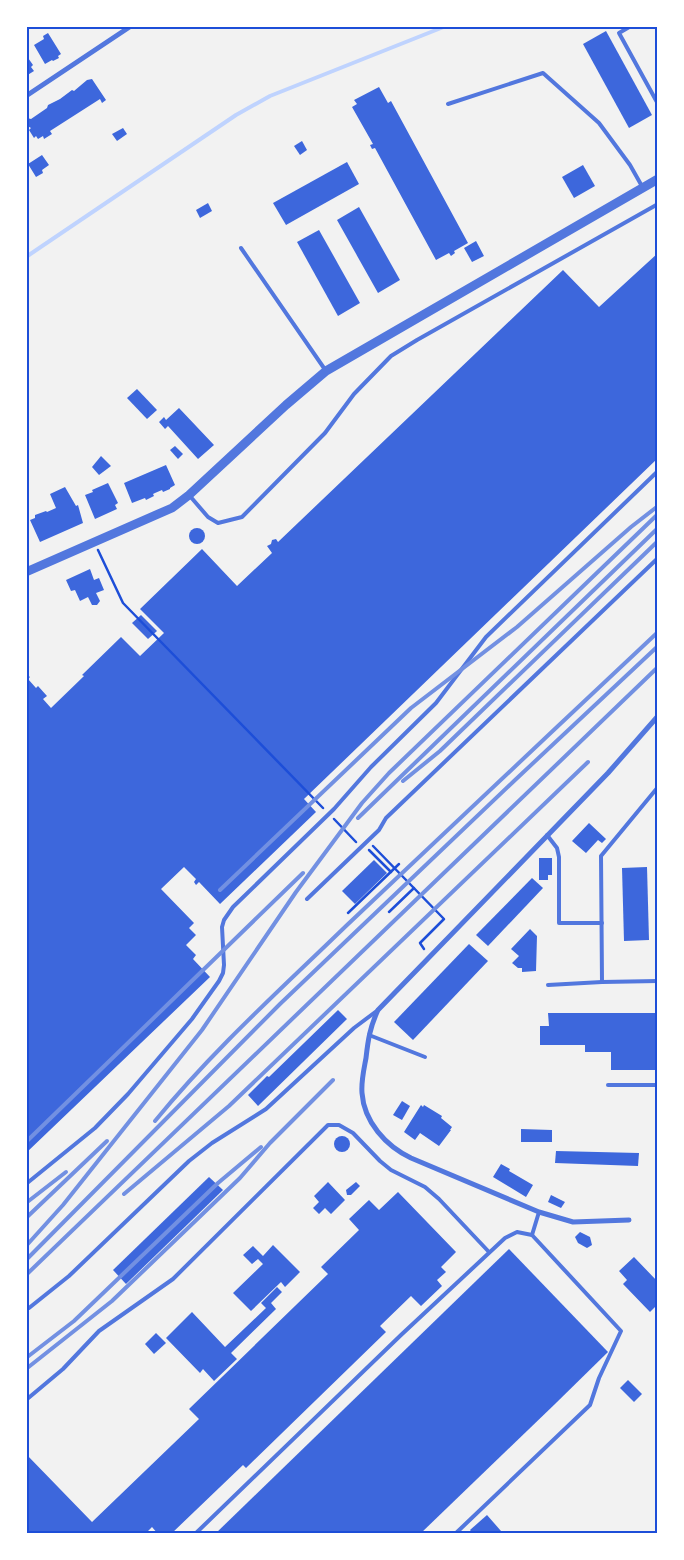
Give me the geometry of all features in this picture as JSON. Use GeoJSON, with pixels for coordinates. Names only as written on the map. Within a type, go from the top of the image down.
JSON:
{"type":"FeatureCollection","features":[{"type":"Feature","properties":{"kind":"street"},"geometry":{"type":"LineString","coordinates":[[26,96],[131,26]]}},
{"type":"Feature","properties":{"kind":"street"},"geometry":{"type":"LineString","coordinates":[[26,572],[172,508],[189,496],[286,405],[326,371],[658,179]]}},
{"type":"Feature","properties":{"kind":"street"},"geometry":{"type":"LineString","coordinates":[[629,1220],[573,1222],[539,1212],[411,1158],[397,1151],[382,1137],[369,1118],[362,1092],[370,1026],[378,1010],[608,773],[658,716]]}},
{"type":"Feature","properties":{"kind":"lane"},"geometry":{"type":"LineString","coordinates":[[631,26],[619,33],[658,104]]}},
{"type":"Feature","properties":{"kind":"lane"},"geometry":{"type":"LineString","coordinates":[[448,104],[543,73],[599,123],[630,165],[643,188]]}},
{"type":"Feature","properties":{"kind":"lane"},"geometry":{"type":"LineString","coordinates":[[189,496],[208,517],[218,524],[242,517],[325,433],[354,394],[391,356],[658,204]]}},
{"type":"Feature","properties":{"kind":"lane"},"geometry":{"type":"LineString","coordinates":[[242,248],[326,371]]}},
{"type":"Feature","properties":{"kind":"lane"},"geometry":{"type":"LineString","coordinates":[[26,1184],[95,1128],[128,1094],[192,1019],[223,973],[222,927],[224,920],[233,907],[334,809],[371,767],[436,703],[486,637],[658,471]]}},
{"type":"Feature","properties":{"kind":"lane"},"geometry":{"type":"LineString","coordinates":[[307,899],[379,830],[386,818],[658,558]]}},
{"type":"Feature","properties":{"kind":"lane"},"geometry":{"type":"LineString","coordinates":[[602,982],[601,856],[658,787]]}},
{"type":"Feature","properties":{"kind":"lane"},"geometry":{"type":"LineString","coordinates":[[547,835],[557,848],[559,923],[602,923]]}},
{"type":"Feature","properties":{"kind":"lane"},"geometry":{"type":"LineString","coordinates":[[548,985],[658,981]]}},
{"type":"Feature","properties":{"kind":"lane"},"geometry":{"type":"LineString","coordinates":[[29,1308],[69,1276],[189,1161],[212,1142],[266,1109],[354,1028],[378,1010]]}},
{"type":"Feature","properties":{"kind":"lane"},"geometry":{"type":"LineString","coordinates":[[369,1035],[425,1057]]}},
{"type":"Feature","properties":{"kind":"lane"},"geometry":{"type":"LineString","coordinates":[[608,1084],[658,1085]]}},
{"type":"Feature","properties":{"kind":"lane"},"geometry":{"type":"LineString","coordinates":[[26,1400],[63,1369],[100,1331],[173,1279],[328,1125],[339,1125],[353,1133],[390,1170],[425,1187],[439,1198],[489,1252]]}},
{"type":"Feature","properties":{"kind":"lane"},"geometry":{"type":"LineString","coordinates":[[532,1235],[539,1212]]}},
{"type":"Feature","properties":{"kind":"lane"},"geometry":{"type":"LineString","coordinates":[[195,1534],[489,1252],[505,1238],[517,1232],[532,1235],[620,1331],[590,1405],[455,1534]]}},
{"type":"Feature","properties":{"kind":"path"},"geometry":{"type":"LineString","coordinates":[[94,543],[123,603],[324,810]]}},
{"type":"Feature","properties":{"kind":"path"},"geometry":{"type":"LineString","coordinates":[[331,817],[359,845]]}},
{"type":"Feature","properties":{"kind":"path"},"geometry":{"type":"LineString","coordinates":[[364,844],[391,872]]}},
{"type":"Feature","properties":{"kind":"path"},"geometry":{"type":"LineString","coordinates":[[372,845],[444,919],[422,941]]}},
{"type":"Feature","properties":{"kind":"path"},"geometry":{"type":"LineString","coordinates":[[348,913],[399,864]]}},
{"type":"Feature","properties":{"kind":"path"},"geometry":{"type":"LineString","coordinates":[[389,912],[414,888]]}},
{"type":"Feature","properties":{"kind":"building"},"geometry":{"type":"Polygon","coordinates":[[[606,31],[652,115],[629,128],[583,44],[606,31]]]}},
{"type":"Feature","properties":{"kind":"building"},"geometry":{"type":"Polygon","coordinates":[[[48,33],[61,54],[58,56],[59,58],[45,64],[34,45],[44,39],[43,36],[48,33]]]}},
{"type":"Feature","properties":{"kind":"building"},"geometry":{"type":"Polygon","coordinates":[[[26,55],[33,65],[31,67],[34,71],[26,76],[26,55]]]}},
{"type":"Feature","properties":{"kind":"building"},"geometry":{"type":"Polygon","coordinates":[[[92,79],[106,100],[102,103],[100,99],[50,131],[52,134],[44,139],[43,136],[38,139],[36,136],[34,138],[29,130],[31,128],[26,125],[27,118],[31,119],[47,108],[48,105],[72,90],[74,91],[87,80],[92,79]]]}},
{"type":"Feature","properties":{"kind":"building"},"geometry":{"type":"Polygon","coordinates":[[[379,87],[388,103],[391,101],[468,243],[454,251],[455,253],[451,256],[449,253],[436,260],[375,148],[372,149],[370,145],[373,144],[352,107],[357,104],[354,100],[379,87]]]}},
{"type":"Feature","properties":{"kind":"building"},"geometry":{"type":"Polygon","coordinates":[[[123,128],[127,134],[117,141],[112,134],[123,128]]]}},
{"type":"Feature","properties":{"kind":"building"},"geometry":{"type":"Polygon","coordinates":[[[302,141],[307,150],[300,155],[294,146],[302,141]]]}},
{"type":"Feature","properties":{"kind":"building"},"geometry":{"type":"Polygon","coordinates":[[[42,155],[49,165],[42,170],[43,173],[36,177],[28,164],[42,155]]]}},
{"type":"Feature","properties":{"kind":"building"},"geometry":{"type":"Polygon","coordinates":[[[347,162],[359,184],[286,225],[273,203],[347,162]]]}},
{"type":"Feature","properties":{"kind":"building"},"geometry":{"type":"Polygon","coordinates":[[[583,165],[595,186],[574,198],[562,177],[583,165]]]}},
{"type":"Feature","properties":{"kind":"building"},"geometry":{"type":"Polygon","coordinates":[[[208,203],[212,211],[200,218],[196,210],[208,203]]]}},
{"type":"Feature","properties":{"kind":"building"},"geometry":{"type":"Polygon","coordinates":[[[359,207],[400,280],[378,293],[337,220],[359,207]]]}},
{"type":"Feature","properties":{"kind":"building"},"geometry":{"type":"Polygon","coordinates":[[[319,230],[360,303],[338,316],[297,242],[319,230]]]}},
{"type":"Feature","properties":{"kind":"building"},"geometry":{"type":"Polygon","coordinates":[[[476,241],[484,256],[472,262],[464,248],[476,241]]]}},
{"type":"Feature","properties":{"kind":"building"},"geometry":{"type":"Polygon","coordinates":[[[658,253],[658,458],[304,799],[316,812],[220,904],[199,882],[196,885],[194,882],[196,879],[184,867],[161,889],[194,923],[189,928],[196,935],[186,945],[196,955],[193,959],[210,977],[26,1153],[26,674],[30,677],[28,679],[36,688],[38,686],[47,696],[43,699],[51,708],[121,637],[140,656],[164,633],[140,609],[202,549],[237,586],[272,553],[267,546],[271,544],[272,540],[276,539],[278,542],[563,270],[599,307],[658,253]]]}},
{"type":"Feature","properties":{"kind":"building"},"geometry":{"type":"Polygon","coordinates":[[[137,389],[157,410],[147,419],[127,398],[137,389]]]}},
{"type":"Feature","properties":{"kind":"building"},"geometry":{"type":"Polygon","coordinates":[[[179,408],[214,445],[198,459],[168,426],[165,429],[159,422],[164,417],[166,420],[179,408]]]}},
{"type":"Feature","properties":{"kind":"building"},"geometry":{"type":"Polygon","coordinates":[[[175,446],[183,454],[178,459],[170,450],[175,446]]]}},
{"type":"Feature","properties":{"kind":"building"},"geometry":{"type":"Polygon","coordinates":[[[101,456],[111,466],[99,475],[92,467],[101,456]]]}},
{"type":"Feature","properties":{"kind":"building"},"geometry":{"type":"Polygon","coordinates":[[[166,465],[175,485],[163,492],[162,490],[153,494],[154,496],[146,500],[145,498],[132,503],[124,483],[166,465]]]}},
{"type":"Feature","properties":{"kind":"building"},"geometry":{"type":"Polygon","coordinates":[[[108,483],[118,503],[115,505],[117,509],[95,519],[85,495],[108,483]]]}},
{"type":"Feature","properties":{"kind":"building"},"geometry":{"type":"Polygon","coordinates":[[[65,487],[76,506],[78,505],[83,523],[40,542],[30,520],[35,518],[35,515],[56,508],[50,494],[65,487]]]}},
{"type":"Feature","properties":{"kind":"building"},"geometry":{"type":"Polygon","coordinates":[[[194,528],[200,528],[205,533],[203,542],[194,544],[189,539],[189,533],[194,528]]]}},
{"type":"Feature","properties":{"kind":"building"},"geometry":{"type":"Polygon","coordinates":[[[90,569],[94,580],[99,578],[104,590],[96,593],[100,601],[97,605],[92,605],[88,597],[80,601],[75,590],[71,591],[66,580],[90,569]]]}},
{"type":"Feature","properties":{"kind":"building"},"geometry":{"type":"Polygon","coordinates":[[[141,615],[157,631],[148,639],[132,623],[141,615]]]}},
{"type":"Feature","properties":{"kind":"building"},"geometry":{"type":"Polygon","coordinates":[[[589,823],[606,839],[602,843],[598,840],[586,853],[572,841],[589,823]]]}},
{"type":"Feature","properties":{"kind":"building"},"geometry":{"type":"Polygon","coordinates":[[[539,858],[552,858],[552,875],[548,875],[548,880],[539,880],[539,858]]]}},
{"type":"Feature","properties":{"kind":"building"},"geometry":{"type":"Polygon","coordinates":[[[374,860],[387,873],[355,904],[342,891],[374,860]]]}},
{"type":"Feature","properties":{"kind":"building"},"geometry":{"type":"Polygon","coordinates":[[[647,867],[649,940],[624,941],[622,868],[647,867]]]}},
{"type":"Feature","properties":{"kind":"building"},"geometry":{"type":"Polygon","coordinates":[[[532,878],[543,888],[488,946],[476,935],[532,878]]]}},
{"type":"Feature","properties":{"kind":"building"},"geometry":{"type":"Polygon","coordinates":[[[530,929],[537,936],[536,971],[522,972],[522,968],[518,968],[512,963],[519,956],[511,949],[530,929]]]}},
{"type":"Feature","properties":{"kind":"building"},"geometry":{"type":"Polygon","coordinates":[[[469,944],[488,961],[413,1040],[394,1022],[469,944]]]}},
{"type":"Feature","properties":{"kind":"building"},"geometry":{"type":"Polygon","coordinates":[[[338,1010],[347,1019],[258,1106],[248,1095],[338,1010]]]}},
{"type":"Feature","properties":{"kind":"building"},"geometry":{"type":"Polygon","coordinates":[[[548,1013],[658,1013],[658,1070],[611,1070],[611,1052],[585,1052],[585,1045],[540,1045],[540,1026],[549,1026],[548,1013]]]}},
{"type":"Feature","properties":{"kind":"building"},"geometry":{"type":"Polygon","coordinates":[[[402,1101],[410,1106],[402,1120],[393,1115],[402,1101]]]}},
{"type":"Feature","properties":{"kind":"building"},"geometry":{"type":"Polygon","coordinates":[[[421,1105],[442,1116],[441,1118],[452,1127],[439,1146],[420,1133],[415,1140],[404,1132],[421,1105]]]}},
{"type":"Feature","properties":{"kind":"building"},"geometry":{"type":"Polygon","coordinates":[[[521,1129],[552,1130],[552,1142],[521,1142],[521,1129]]]}},
{"type":"Feature","properties":{"kind":"building"},"geometry":{"type":"Polygon","coordinates":[[[342,1136],[350,1144],[342,1152],[334,1144],[342,1136]]]}},
{"type":"Feature","properties":{"kind":"building"},"geometry":{"type":"Polygon","coordinates":[[[556,1151],[639,1153],[638,1166],[555,1163],[556,1151]]]}},
{"type":"Feature","properties":{"kind":"building"},"geometry":{"type":"Polygon","coordinates":[[[501,1164],[533,1185],[526,1197],[493,1177],[501,1164]]]}},
{"type":"Feature","properties":{"kind":"building"},"geometry":{"type":"Polygon","coordinates":[[[209,1177],[223,1190],[126,1284],[113,1270],[209,1177]]]}},
{"type":"Feature","properties":{"kind":"building"},"geometry":{"type":"Polygon","coordinates":[[[328,1182],[345,1200],[331,1214],[325,1208],[319,1214],[313,1208],[319,1202],[314,1196],[328,1182]]]}},
{"type":"Feature","properties":{"kind":"building"},"geometry":{"type":"Polygon","coordinates":[[[356,1182],[360,1186],[351,1195],[347,1195],[346,1190],[356,1182]]]}},
{"type":"Feature","properties":{"kind":"building"},"geometry":{"type":"Polygon","coordinates":[[[398,1192],[456,1252],[441,1267],[446,1272],[437,1280],[442,1286],[421,1306],[411,1296],[380,1326],[386,1332],[246,1468],[243,1465],[171,1534],[158,1534],[152,1527],[145,1534],[26,1534],[26,1454],[92,1522],[199,1419],[189,1409],[328,1274],[321,1267],[359,1230],[349,1219],[369,1200],[379,1210],[398,1192]]]}},
{"type":"Feature","properties":{"kind":"building"},"geometry":{"type":"Polygon","coordinates":[[[551,1195],[565,1202],[561,1208],[548,1202],[551,1195]]]}},
{"type":"Feature","properties":{"kind":"building"},"geometry":{"type":"Polygon","coordinates":[[[580,1232],[590,1237],[592,1245],[587,1248],[578,1243],[575,1237],[580,1232]]]}},
{"type":"Feature","properties":{"kind":"building"},"geometry":{"type":"Polygon","coordinates":[[[273,1245],[300,1272],[285,1287],[281,1282],[251,1311],[233,1293],[263,1264],[258,1259],[252,1264],[243,1255],[253,1246],[263,1256],[273,1245]]]}},
{"type":"Feature","properties":{"kind":"building"},"geometry":{"type":"Polygon","coordinates":[[[509,1249],[608,1352],[555,1404],[420,1534],[215,1534],[509,1249]]]}},
{"type":"Feature","properties":{"kind":"building"},"geometry":{"type":"Polygon","coordinates":[[[634,1257],[658,1282],[658,1304],[650,1312],[623,1284],[627,1280],[619,1271],[634,1257]]]}},
{"type":"Feature","properties":{"kind":"building"},"geometry":{"type":"Polygon","coordinates":[[[277,1287],[282,1292],[271,1303],[276,1309],[231,1353],[237,1359],[214,1381],[203,1369],[200,1373],[166,1338],[192,1312],[225,1347],[266,1308],[261,1303],[277,1287]]]}},
{"type":"Feature","properties":{"kind":"building"},"geometry":{"type":"Polygon","coordinates":[[[156,1333],[166,1343],[154,1354],[145,1344],[156,1333]]]}},
{"type":"Feature","properties":{"kind":"building"},"geometry":{"type":"Polygon","coordinates":[[[628,1380],[642,1394],[634,1402],[620,1388],[628,1380]]]}},
{"type":"Feature","properties":{"kind":"building"},"geometry":{"type":"Polygon","coordinates":[[[487,1515],[501,1531],[497,1534],[473,1534],[470,1530],[487,1515]]]}},
{"type":"Feature","properties":{"kind":"waterway"},"geometry":{"type":"LineString","coordinates":[[26,257],[236,115],[270,96],[446,26]]}},
{"type":"Feature","properties":{"kind":"railway"},"geometry":{"type":"LineString","coordinates":[[220,890],[411,708],[517,627],[631,527],[658,506]]}},
{"type":"Feature","properties":{"kind":"railway"},"geometry":{"type":"LineString","coordinates":[[26,1246],[63,1205],[202,1030],[296,892],[362,803],[389,773],[658,514]]}},
{"type":"Feature","properties":{"kind":"railway"},"geometry":{"type":"LineString","coordinates":[[358,818],[658,528]]}},
{"type":"Feature","properties":{"kind":"railway"},"geometry":{"type":"LineString","coordinates":[[403,781],[440,751],[658,541]]}},
{"type":"Feature","properties":{"kind":"railway"},"geometry":{"type":"LineString","coordinates":[[155,1121],[200,1069],[272,997],[658,632]]}},
{"type":"Feature","properties":{"kind":"railway"},"geometry":{"type":"LineString","coordinates":[[26,1260],[280,1004],[658,646]]}},
{"type":"Feature","properties":{"kind":"railway"},"geometry":{"type":"LineString","coordinates":[[26,1275],[658,667]]}},
{"type":"Feature","properties":{"kind":"railway"},"geometry":{"type":"LineString","coordinates":[[124,1194],[229,1106],[588,762]]}},
{"type":"Feature","properties":{"kind":"railway"},"geometry":{"type":"LineString","coordinates":[[26,1142],[303,873]]}},
{"type":"Feature","properties":{"kind":"railway"},"geometry":{"type":"LineString","coordinates":[[26,1369],[112,1301],[240,1178],[270,1143],[333,1080]]}},
{"type":"Feature","properties":{"kind":"railway"},"geometry":{"type":"LineString","coordinates":[[26,1218],[107,1141]]}},
{"type":"Feature","properties":{"kind":"railway"},"geometry":{"type":"LineString","coordinates":[[26,1358],[74,1321],[218,1183],[261,1147]]}},
{"type":"Feature","properties":{"kind":"railway"},"geometry":{"type":"LineString","coordinates":[[26,1203],[66,1172]]}}]}
